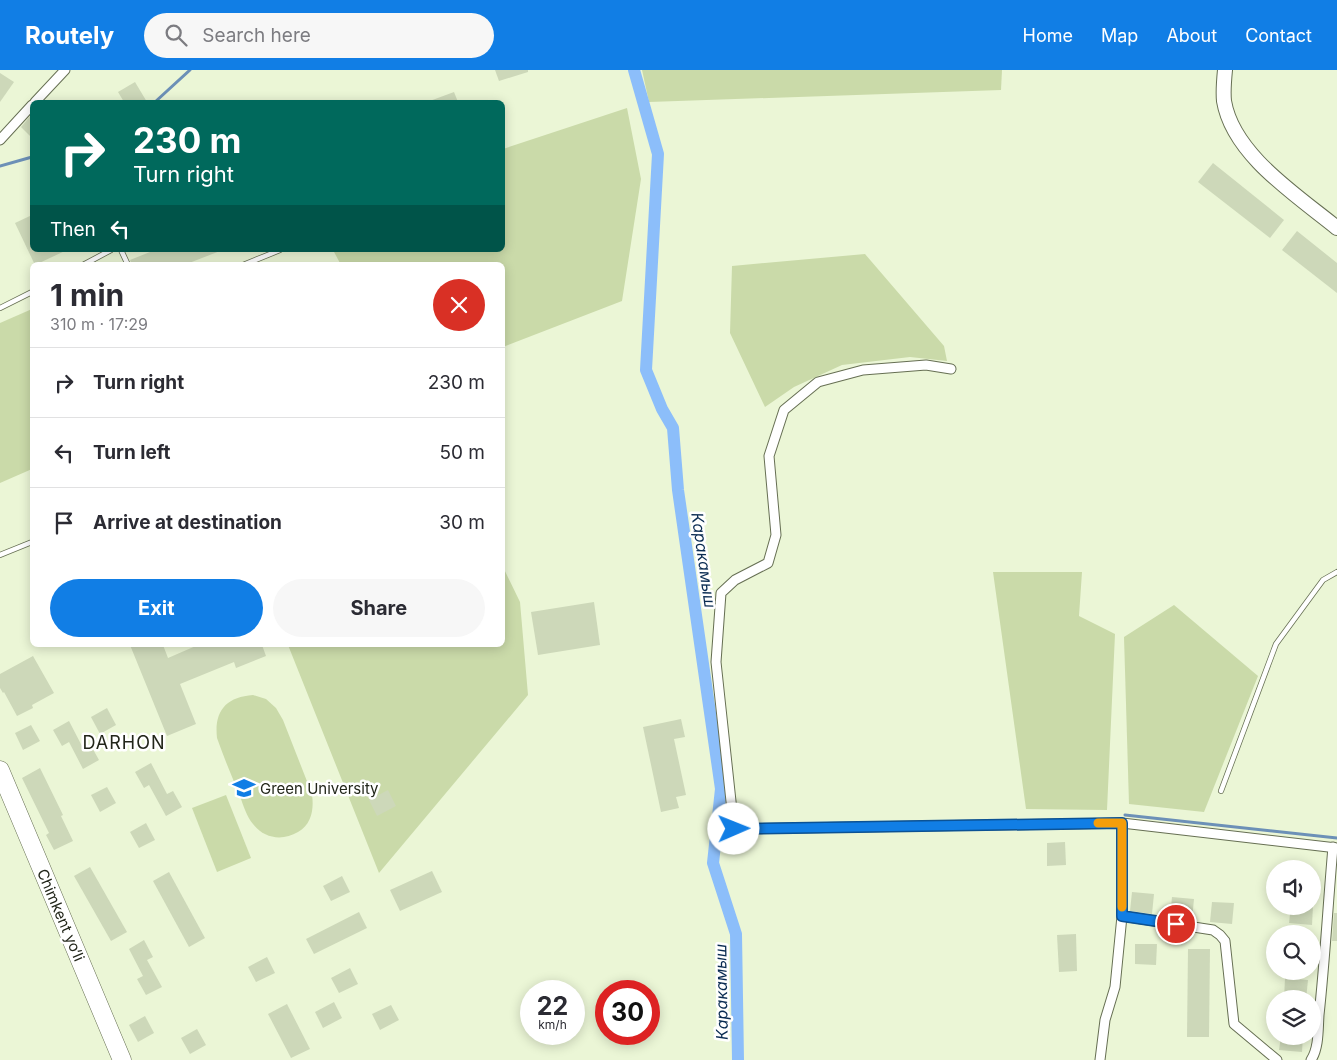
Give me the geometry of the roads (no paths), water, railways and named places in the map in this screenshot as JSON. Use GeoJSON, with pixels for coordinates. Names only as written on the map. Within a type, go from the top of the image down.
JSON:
{"type":"FeatureCollection","features":[{"type":"Feature","properties":{"kind":"highway","name":"Chimkent yo‘li"},"geometry":{"type":"LineString","coordinates":[[0,770],[122,1060]]}},
{"type":"Feature","properties":{"kind":"street"},"geometry":{"type":"LineString","coordinates":[[38,100],[65,70]]}},
{"type":"Feature","properties":{"kind":"street"},"geometry":{"type":"LineString","coordinates":[[1225,70],[1224,94],[1226,109],[1234,129],[1242,141],[1271,174],[1337,228]]}},
{"type":"Feature","properties":{"kind":"street"},"geometry":{"type":"LineString","coordinates":[[0,140],[30,108]]}},
{"type":"Feature","properties":{"kind":"street"},"geometry":{"type":"LineString","coordinates":[[951,369],[926,365],[863,370],[818,382],[784,410],[769,456],[776,535],[768,563],[735,580],[721,593],[716,662],[734,829],[1122,823],[1335,848],[1316,1045],[1311,1060]]}},
{"type":"Feature","properties":{"kind":"street"},"geometry":{"type":"LineString","coordinates":[[1100,1060],[1105,1020],[1115,987],[1122,916],[1122,823]]}},
{"type":"Feature","properties":{"kind":"street"},"geometry":{"type":"LineString","coordinates":[[1122,916],[1213,930],[1220,934],[1225,941],[1234,1024],[1277,1060]]}},
{"type":"Feature","properties":{"kind":"lane"},"geometry":{"type":"LineString","coordinates":[[89,262],[107,252]]}},
{"type":"Feature","properties":{"kind":"lane"},"geometry":{"type":"LineString","coordinates":[[250,262],[275,252]]}},
{"type":"Feature","properties":{"kind":"lane"},"geometry":{"type":"LineString","coordinates":[[0,308],[30,293]]}},
{"type":"Feature","properties":{"kind":"lane"},"geometry":{"type":"LineString","coordinates":[[0,555],[30,543]]}},
{"type":"Feature","properties":{"kind":"lane"},"geometry":{"type":"LineString","coordinates":[[1222,791],[1276,644],[1323,580],[1337,572]]}},
{"type":"Feature","properties":{"kind":"waterway"},"geometry":{"type":"LineString","coordinates":[[157,100],[190,70]]}},
{"type":"Feature","properties":{"kind":"waterway","name":"Каракамыш"},"geometry":{"type":"LineString","coordinates":[[634,70],[658,154],[646,370],[662,409],[673,428],[678,490],[721,789],[713,863],[736,934],[738,1060]]}},
{"type":"Feature","properties":{"kind":"waterway"},"geometry":{"type":"LineString","coordinates":[[0,166],[30,158]]}},
{"type":"Feature","properties":{"kind":"waterway"},"geometry":{"type":"LineString","coordinates":[[1125,815],[1337,838]]}},
{"type":"Feature","properties":{"kind":"place","name":"Green University"},"geometry":{"type":"Point","coordinates":[244,788]}},
{"type":"Feature","properties":{"kind":"district","name":"DARHON"},"geometry":{"type":"Point","coordinates":[124,742]}}]}
